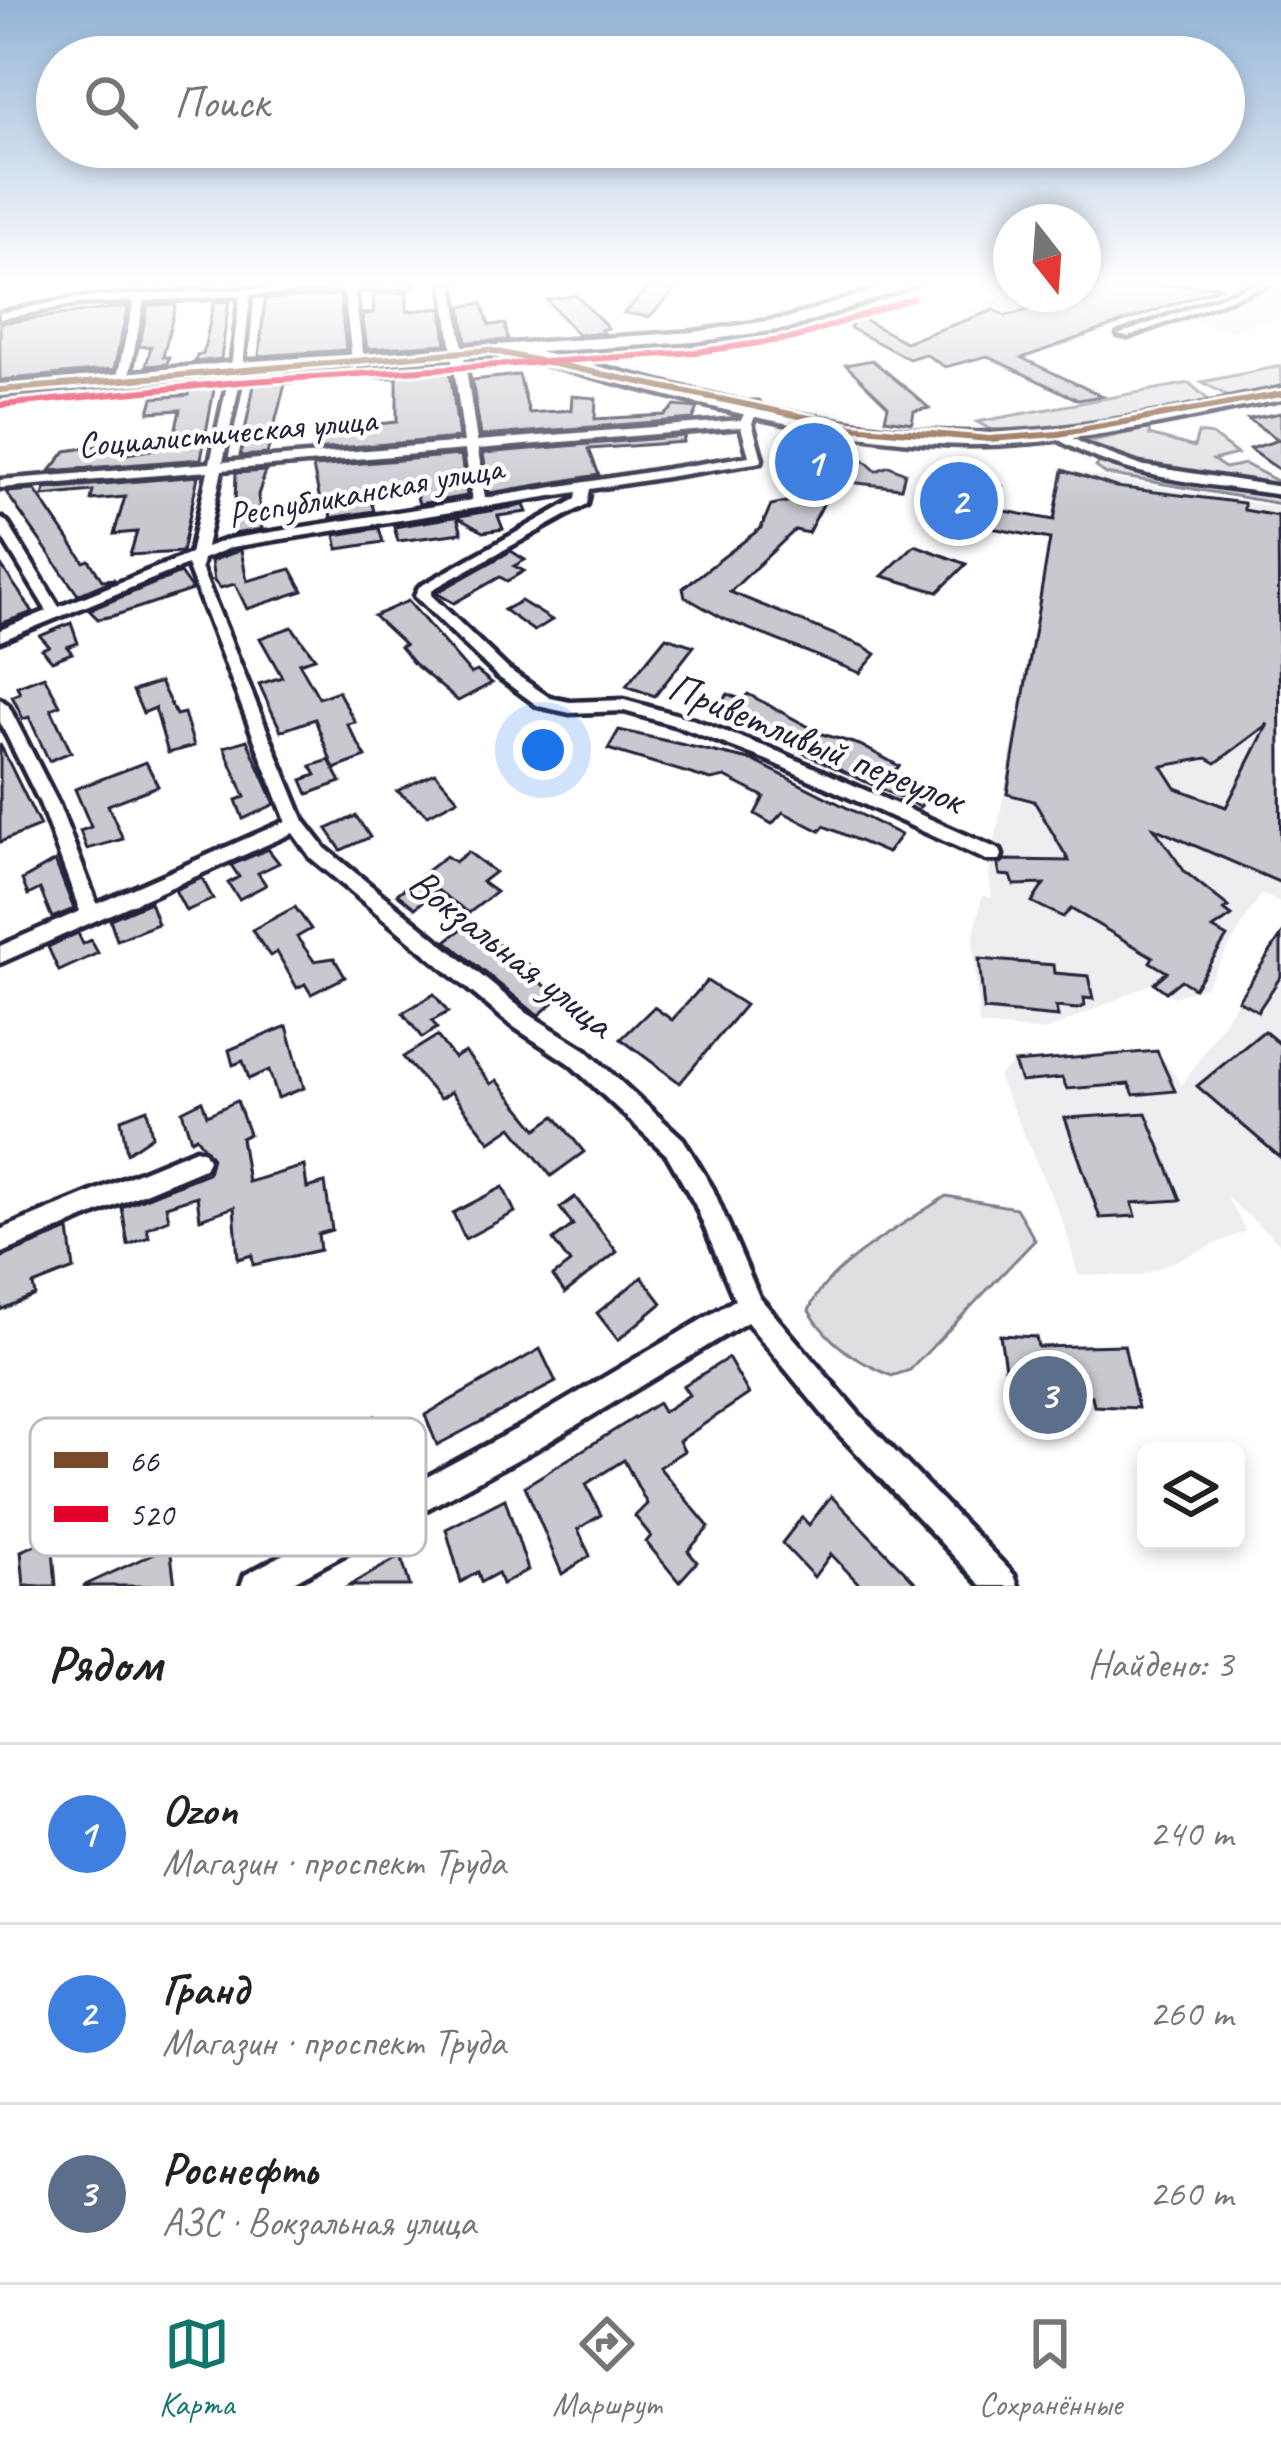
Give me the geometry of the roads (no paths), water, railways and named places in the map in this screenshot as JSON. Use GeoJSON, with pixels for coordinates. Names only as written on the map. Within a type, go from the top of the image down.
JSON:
{"type":"FeatureCollection","features":[{"type":"Feature","properties":{"kind":"main road"},"geometry":{"type":"LineString","coordinates":[[0,390],[372,358]]}},
{"type":"Feature","properties":{"kind":"main road"},"geometry":{"type":"LineString","coordinates":[[520,358],[750,415],[918,437],[1058,434],[1281,394]]}},
{"type":"Feature","properties":{"kind":"street"},"geometry":{"type":"LineString","coordinates":[[123,377],[127,358]]}},
{"type":"Feature","properties":{"kind":"street","name":"Вокзальная улица"},"geometry":{"type":"LineString","coordinates":[[238,358],[194,568],[296,824],[318,853],[519,1019],[578,1057],[676,1147],[704,1197],[750,1306],[847,1422],[1003,1586]]}},
{"type":"Feature","properties":{"kind":"street"},"geometry":{"type":"LineString","coordinates":[[457,358],[479,501]]}},
{"type":"Feature","properties":{"kind":"street","name":"Социалистическая улица"},"geometry":{"type":"LineString","coordinates":[[0,484],[750,415]]}},
{"type":"Feature","properties":{"kind":"street","name":"Республиканская улица"},"geometry":{"type":"LineString","coordinates":[[0,636],[198,552],[479,501],[756,460],[750,415]]}},
{"type":"Feature","properties":{"kind":"street"},"geometry":{"type":"LineString","coordinates":[[1058,434],[1083,450],[1129,466],[1281,491]]}},
{"type":"Feature","properties":{"kind":"street","name":"Приветливый переулок"},"geometry":{"type":"LineString","coordinates":[[584,488],[582,501],[426,587],[423,596],[533,698],[574,710],[616,704],[637,707],[731,742],[993,855]]}},
{"type":"Feature","properties":{"kind":"street"},"geometry":{"type":"LineString","coordinates":[[0,522],[56,614]]}},
{"type":"Feature","properties":{"kind":"street"},"geometry":{"type":"LineString","coordinates":[[0,705],[49,802],[91,915]]}},
{"type":"Feature","properties":{"kind":"street"},"geometry":{"type":"LineString","coordinates":[[0,955],[296,824]]}},
{"type":"Feature","properties":{"kind":"street"},"geometry":{"type":"LineString","coordinates":[[0,1242],[196,1160]]}},
{"type":"Feature","properties":{"kind":"street"},"geometry":{"type":"LineString","coordinates":[[426,1494],[750,1306]]}},
{"type":"Feature","properties":{"kind":"street"},"geometry":{"type":"LineString","coordinates":[[256,1586],[311,1556]]}},
{"type":"Feature","properties":{"kind":"place","name":"Ozon"},"geometry":{"type":"Point","coordinates":[814,462]}},
{"type":"Feature","properties":{"kind":"place","name":"Гранд"},"geometry":{"type":"Point","coordinates":[959,501]}},
{"type":"Feature","properties":{"kind":"place","name":"Роснефть"},"geometry":{"type":"Point","coordinates":[1048,1395]}}]}
